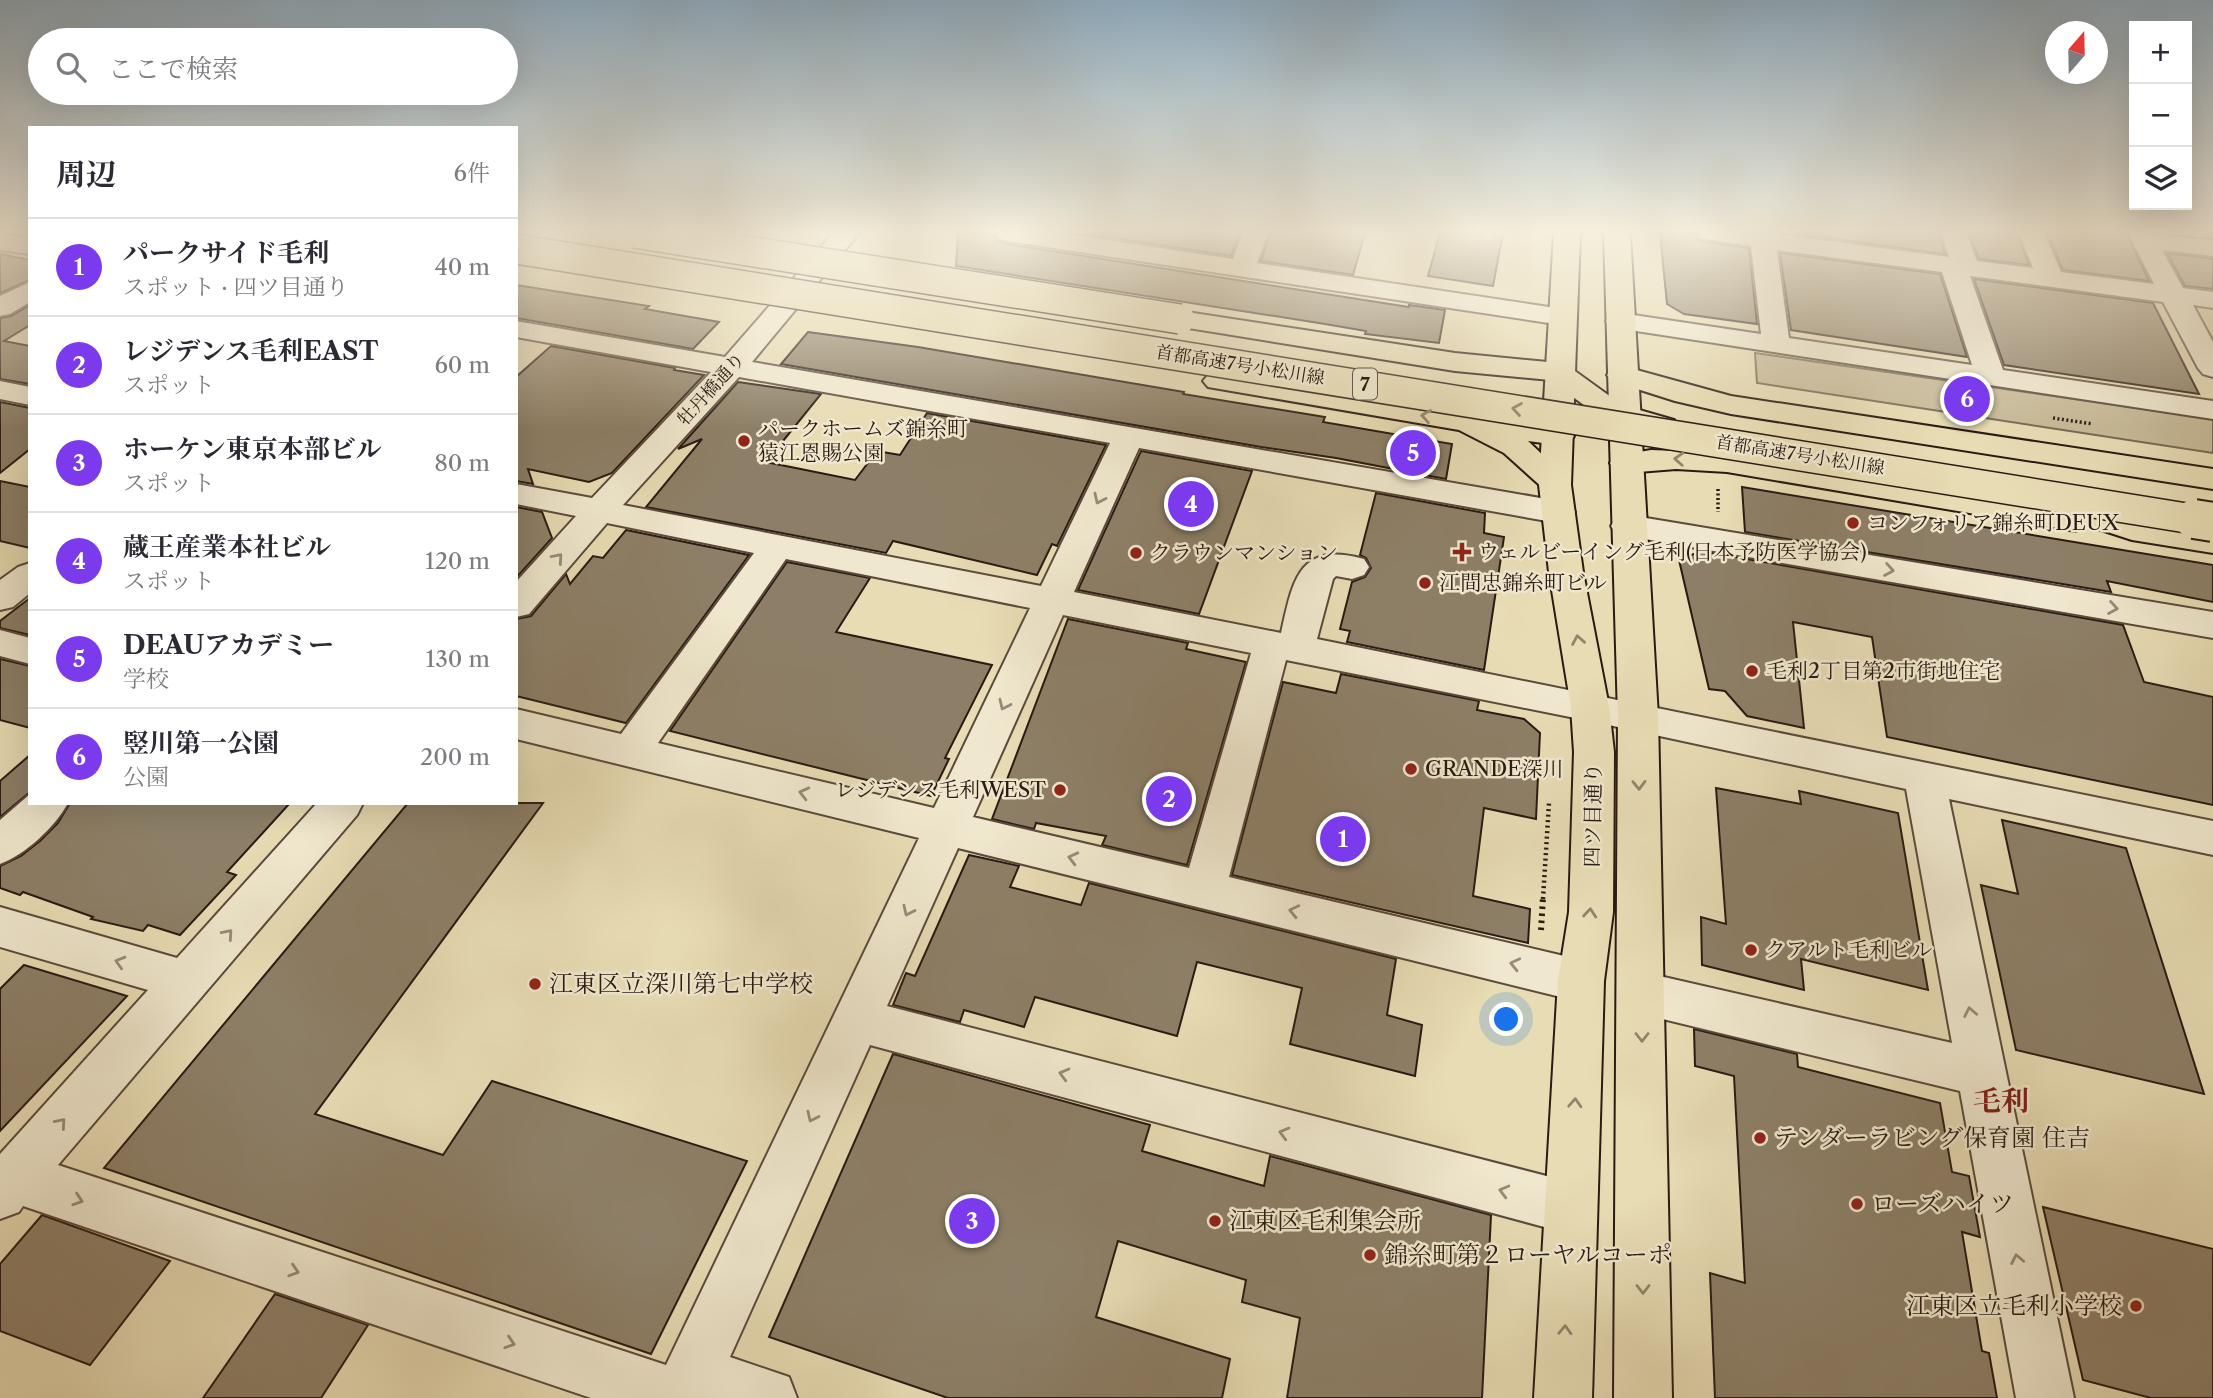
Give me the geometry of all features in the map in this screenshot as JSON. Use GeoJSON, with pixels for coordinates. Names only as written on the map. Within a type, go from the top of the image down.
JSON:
{"type":"FeatureCollection","features":[{"type":"Feature","properties":{"kind":"main road"},"geometry":{"type":"LineString","coordinates":[[726,298],[1558,436]]}},
{"type":"Feature","properties":{"kind":"main road","name":"首都高速7号小松川線"},"geometry":{"type":"LineString","coordinates":[[827,298],[2213,522]]}},
{"type":"Feature","properties":{"kind":"main road","name":"首都高速7号小松川線"},"geometry":{"type":"LineString","coordinates":[[955,298],[2213,498]]}},
{"type":"Feature","properties":{"kind":"main road"},"geometry":{"type":"LineString","coordinates":[[1048,298],[1563,378],[1611,411],[1623,393]]}},
{"type":"Feature","properties":{"kind":"main road","name":"四ツ目通り"},"geometry":{"type":"LineString","coordinates":[[1563,298],[1563,378],[1557,497],[1590,707],[1594,752],[1591,912],[1581,981],[1563,1398]]}},
{"type":"Feature","properties":{"kind":"main road"},"geometry":{"type":"LineString","coordinates":[[1619,298],[1639,717],[1643,1398]]}},
{"type":"Feature","properties":{"kind":"main road"},"geometry":{"type":"LineString","coordinates":[[1623,393],[1686,395],[1731,405],[2213,479]]}},
{"type":"Feature","properties":{"kind":"main road"},"geometry":{"type":"LineString","coordinates":[[1623,393],[1694,434],[1853,458],[2158,533]]}},
{"type":"Feature","properties":{"kind":"main road"},"geometry":{"type":"LineString","coordinates":[[1466,422],[1496,432],[1514,443],[1557,497]]}},
{"type":"Feature","properties":{"kind":"main road"},"geometry":{"type":"LineString","coordinates":[[1626,463],[1653,458],[1680,458],[1741,465],[2213,542]]}},
{"type":"Feature","properties":{"kind":"street"},"geometry":{"type":"LineString","coordinates":[[0,308],[16,298]]}},
{"type":"Feature","properties":{"kind":"street","name":"牡丹橋通り"},"geometry":{"type":"LineString","coordinates":[[518,603],[791,298]]}},
{"type":"Feature","properties":{"kind":"street"},"geometry":{"type":"LineString","coordinates":[[1437,298],[1562,317]]}},
{"type":"Feature","properties":{"kind":"street"},"geometry":{"type":"LineString","coordinates":[[1770,298],[1776,345]]}},
{"type":"Feature","properties":{"kind":"street"},"geometry":{"type":"LineString","coordinates":[[1969,298],[1991,377]]}},
{"type":"Feature","properties":{"kind":"street"},"geometry":{"type":"LineString","coordinates":[[2175,298],[2213,368]]}},
{"type":"Feature","properties":{"kind":"street"},"geometry":{"type":"LineString","coordinates":[[1620,321],[2213,410]]}},
{"type":"Feature","properties":{"kind":"street"},"geometry":{"type":"LineString","coordinates":[[518,329],[734,365],[1128,437],[1557,497]]}},
{"type":"Feature","properties":{"kind":"street"},"geometry":{"type":"LineString","coordinates":[[0,390],[28,396]]}},
{"type":"Feature","properties":{"kind":"street"},"geometry":{"type":"LineString","coordinates":[[684,1390],[1128,437]]}},
{"type":"Feature","properties":{"kind":"street"},"geometry":{"type":"LineString","coordinates":[[518,494],[1590,707],[2213,838]]}},
{"type":"Feature","properties":{"kind":"street"},"geometry":{"type":"LineString","coordinates":[[1629,526],[2213,625]]}},
{"type":"Feature","properties":{"kind":"street"},"geometry":{"type":"LineString","coordinates":[[631,751],[777,546]]}},
{"type":"Feature","properties":{"kind":"street"},"geometry":{"type":"LineString","coordinates":[[1204,890],[1284,647],[1314,578],[1326,566],[1352,566]]}},
{"type":"Feature","properties":{"kind":"street"},"geometry":{"type":"LineString","coordinates":[[0,598],[28,577]]}},
{"type":"Feature","properties":{"kind":"street"},"geometry":{"type":"LineString","coordinates":[[0,643],[28,650]]}},
{"type":"Feature","properties":{"kind":"street"},"geometry":{"type":"LineString","coordinates":[[518,724],[1581,981]]}},
{"type":"Feature","properties":{"kind":"street"},"geometry":{"type":"LineString","coordinates":[[1923,777],[2045,1398]]}},
{"type":"Feature","properties":{"kind":"street"},"geometry":{"type":"LineString","coordinates":[[0,846],[45,805]]}},
{"type":"Feature","properties":{"kind":"street"},"geometry":{"type":"LineString","coordinates":[[340,805],[7,1185],[684,1390],[768,1398]]}},
{"type":"Feature","properties":{"kind":"street"},"geometry":{"type":"LineString","coordinates":[[0,927],[186,981]]}},
{"type":"Feature","properties":{"kind":"street"},"geometry":{"type":"LineString","coordinates":[[1642,993],[1982,1073]]}},
{"type":"Feature","properties":{"kind":"street"},"geometry":{"type":"LineString","coordinates":[[857,1020],[1570,1208]]}},
{"type":"Feature","properties":{"kind":"path"},"geometry":{"type":"LineString","coordinates":[[1541,935],[1549,799]]}},
{"type":"Feature","properties":{"kind":"shaded area"},"geometry":{"type":"Polygon","coordinates":[[[1755,353],[2213,419],[2213,453],[1757,383],[1755,353]]]}},
{"type":"Feature","properties":{"kind":"building"},"geometry":{"type":"Polygon","coordinates":[[[518,298],[600,298],[719,322],[693,349],[518,318],[518,298]]]}},
{"type":"Feature","properties":{"kind":"building"},"geometry":{"type":"Polygon","coordinates":[[[1161,298],[1353,298],[1445,310],[1439,343],[1365,334],[1366,331],[1161,298]]]}},
{"type":"Feature","properties":{"kind":"building"},"geometry":{"type":"Polygon","coordinates":[[[1666,298],[1754,298],[1757,324],[1684,314],[1667,304],[1666,298]]]}},
{"type":"Feature","properties":{"kind":"building"},"geometry":{"type":"Polygon","coordinates":[[[1786,298],[1948,298],[1967,357],[1791,330],[1786,298]]]}},
{"type":"Feature","properties":{"kind":"building"},"geometry":{"type":"Polygon","coordinates":[[[1981,298],[2117,298],[2153,303],[2199,394],[2004,365],[1981,298]]]}},
{"type":"Feature","properties":{"kind":"building"},"geometry":{"type":"Polygon","coordinates":[[[28,306],[28,326],[4,341],[28,346],[28,384],[0,379],[0,318],[11,316],[28,306]]]}},
{"type":"Feature","properties":{"kind":"building"},"geometry":{"type":"Polygon","coordinates":[[[808,332],[918,347],[1184,392],[1183,394],[1325,417],[1323,422],[1452,444],[1446,479],[781,364],[808,332]]]}},
{"type":"Feature","properties":{"kind":"building"},"geometry":{"type":"Polygon","coordinates":[[[551,346],[704,375],[612,473],[589,482],[528,469],[533,484],[518,481],[518,375],[551,346]]]}},
{"type":"Feature","properties":{"kind":"building"},"geometry":{"type":"Polygon","coordinates":[[[738,382],[821,394],[766,462],[855,480],[877,451],[900,455],[927,413],[1106,445],[1057,546],[1052,544],[1037,575],[893,541],[886,553],[646,507],[702,439],[678,449],[738,382]]]}},
{"type":"Feature","properties":{"kind":"building"},"geometry":{"type":"Polygon","coordinates":[[[0,402],[28,408],[28,451],[0,473],[0,402]]]}},
{"type":"Feature","properties":{"kind":"building"},"geometry":{"type":"Polygon","coordinates":[[[1141,451],[1252,471],[1199,614],[1078,590],[1141,451]]]}},
{"type":"Feature","properties":{"kind":"building"},"geometry":{"type":"Polygon","coordinates":[[[0,481],[28,487],[28,548],[0,541],[0,481]]]}},
{"type":"Feature","properties":{"kind":"building"},"geometry":{"type":"Polygon","coordinates":[[[1742,487],[2213,565],[2213,602],[2107,581],[2111,592],[1745,532],[1742,487]]]}},
{"type":"Feature","properties":{"kind":"building","name":"江間忠錦糸町ビル"},"geometry":{"type":"Polygon","coordinates":[[[1376,493],[1485,513],[1484,533],[1504,537],[1484,670],[1347,642],[1350,631],[1340,629],[1352,582],[1365,577],[1371,568],[1366,558],[1360,555],[1376,493]]]}},
{"type":"Feature","properties":{"kind":"building"},"geometry":{"type":"Polygon","coordinates":[[[518,507],[542,512],[552,538],[518,576],[518,507]]]}},
{"type":"Feature","properties":{"kind":"building"},"geometry":{"type":"Polygon","coordinates":[[[626,530],[749,555],[626,723],[518,696],[518,619],[531,616],[566,574],[570,584],[593,556],[603,558],[626,530]]]}},
{"type":"Feature","properties":{"kind":"building"},"geometry":{"type":"Polygon","coordinates":[[[1701,551],[2123,625],[2144,682],[2213,697],[2213,805],[1887,737],[1872,637],[1793,622],[1804,728],[1747,716],[1725,691],[1709,689],[1679,560],[1701,551]]]}},
{"type":"Feature","properties":{"kind":"building"},"geometry":{"type":"Polygon","coordinates":[[[787,562],[870,578],[836,632],[992,665],[945,758],[949,759],[931,796],[670,731],[787,562]]]}},
{"type":"Feature","properties":{"kind":"building"},"geometry":{"type":"Polygon","coordinates":[[[28,600],[28,635],[0,628],[0,621],[28,600]]]}},
{"type":"Feature","properties":{"kind":"building"},"geometry":{"type":"Polygon","coordinates":[[[1068,619],[1188,643],[1186,649],[1246,662],[1187,865],[1102,845],[1106,836],[1036,823],[1034,829],[992,819],[1068,619]]]}},
{"type":"Feature","properties":{"kind":"building"},"geometry":{"type":"Polygon","coordinates":[[[0,659],[28,666],[28,727],[0,720],[0,659]]]}},
{"type":"Feature","properties":{"kind":"building"},"geometry":{"type":"Polygon","coordinates":[[[1341,674],[1479,701],[1477,710],[1524,719],[1540,733],[1536,819],[1484,808],[1473,896],[1530,909],[1528,943],[1232,875],[1283,682],[1336,693],[1341,674]]]}},
{"type":"Feature","properties":{"kind":"building"},"geometry":{"type":"Polygon","coordinates":[[[28,757],[28,794],[0,817],[0,781],[28,757]]]}},
{"type":"Feature","properties":{"kind":"building"},"geometry":{"type":"Polygon","coordinates":[[[1716,788],[1801,804],[1799,791],[1898,813],[1928,990],[1801,959],[1804,990],[1702,965],[1701,917],[1726,924],[1716,788]]]}},
{"type":"Feature","properties":{"kind":"building"},"geometry":{"type":"Polygon","coordinates":[[[518,803],[543,803],[315,1114],[443,1155],[492,1081],[747,1161],[651,1354],[104,1168],[406,805],[518,803]]]}},
{"type":"Feature","properties":{"kind":"building"},"geometry":{"type":"Polygon","coordinates":[[[69,805],[288,805],[227,872],[236,875],[180,935],[148,925],[143,931],[91,919],[93,917],[23,892],[20,895],[0,888],[0,866],[21,856],[58,823],[69,805]]]}},
{"type":"Feature","properties":{"kind":"building"},"geometry":{"type":"Polygon","coordinates":[[[2002,820],[2126,848],[2204,1094],[2016,1050],[1981,885],[2018,894],[2002,820]]]}},
{"type":"Feature","properties":{"kind":"building"},"geometry":{"type":"Polygon","coordinates":[[[969,855],[1019,866],[1010,887],[1081,905],[1089,883],[1396,959],[1387,1015],[1422,1025],[1415,1076],[1290,1044],[1302,988],[1197,962],[1177,1036],[1035,997],[1024,1027],[964,1010],[960,1022],[893,1005],[906,973],[915,976],[969,855]]]}},
{"type":"Feature","properties":{"kind":"building"},"geometry":{"type":"Polygon","coordinates":[[[24,965],[127,996],[0,1131],[0,989],[24,965]]]}},
{"type":"Feature","properties":{"kind":"building"},"geometry":{"type":"Polygon","coordinates":[[[1694,1029],[1797,1054],[1798,1067],[1940,1103],[1952,1172],[1969,1176],[1980,1237],[1962,1232],[1982,1351],[1989,1353],[1997,1398],[1715,1398],[1710,1273],[1745,1283],[1734,1076],[1695,1066],[1694,1029]]]}},
{"type":"Feature","properties":{"kind":"building"},"geometry":{"type":"Polygon","coordinates":[[[893,1054],[1150,1125],[1142,1151],[1264,1186],[1270,1156],[1491,1215],[1482,1398],[1287,1398],[1300,1318],[1242,1302],[1246,1280],[1118,1241],[1096,1317],[1230,1359],[1222,1398],[948,1398],[769,1337],[893,1054]]]}},
{"type":"Feature","properties":{"kind":"building","name":"江東区立毛利小学校"},"geometry":{"type":"Polygon","coordinates":[[[2043,1207],[2213,1249],[2213,1398],[2151,1398],[2083,1380],[2043,1207]]]}},
{"type":"Feature","properties":{"kind":"building"},"geometry":{"type":"Polygon","coordinates":[[[42,1215],[170,1261],[90,1365],[0,1331],[0,1264],[42,1215]]]}},
{"type":"Feature","properties":{"kind":"building"},"geometry":{"type":"Polygon","coordinates":[[[275,1294],[368,1325],[321,1398],[203,1398],[275,1294]]]}},
{"type":"Feature","properties":{"kind":"place","name":"竪川第一公園"},"geometry":{"type":"Point","coordinates":[1967,399]}},
{"type":"Feature","properties":{"kind":"place","name":"パークホームズ錦糸町 猿江恩賜公園"},"geometry":{"type":"Point","coordinates":[744,441]}},
{"type":"Feature","properties":{"kind":"place","name":"DEAUアカデミー"},"geometry":{"type":"Point","coordinates":[1413,453]}},
{"type":"Feature","properties":{"kind":"place","name":"蔵王産業本社ビル"},"geometry":{"type":"Point","coordinates":[1191,504]}},
{"type":"Feature","properties":{"kind":"place","name":"コンフォリア錦糸町DEUX"},"geometry":{"type":"Point","coordinates":[1853,523]}},
{"type":"Feature","properties":{"kind":"place","name":"ウェルビーイング毛利(日本予防医学協会)"},"geometry":{"type":"Point","coordinates":[1462,552]}},
{"type":"Feature","properties":{"kind":"place","name":"クラウンマンション"},"geometry":{"type":"Point","coordinates":[1136,553]}},
{"type":"Feature","properties":{"kind":"place","name":"江間忠錦糸町ビル"},"geometry":{"type":"Point","coordinates":[1425,583]}},
{"type":"Feature","properties":{"kind":"place","name":"毛利2丁目第2市街地住宅"},"geometry":{"type":"Point","coordinates":[1752,671]}},
{"type":"Feature","properties":{"kind":"place","name":"GRANDE深川"},"geometry":{"type":"Point","coordinates":[1411,769]}},
{"type":"Feature","properties":{"kind":"place","name":"レジデンス毛利WEST"},"geometry":{"type":"Point","coordinates":[1060,790]}},
{"type":"Feature","properties":{"kind":"place","name":"レジデンス毛利EAST"},"geometry":{"type":"Point","coordinates":[1169,799]}},
{"type":"Feature","properties":{"kind":"place","name":"パークサイド毛利"},"geometry":{"type":"Point","coordinates":[1343,839]}},
{"type":"Feature","properties":{"kind":"place","name":"クアルト毛利ビル"},"geometry":{"type":"Point","coordinates":[1751,950]}},
{"type":"Feature","properties":{"kind":"place","name":"江東区立深川第七中学校"},"geometry":{"type":"Point","coordinates":[535,984]}},
{"type":"Feature","properties":{"kind":"place","name":"テンダーラビング保育園 住吉"},"geometry":{"type":"Point","coordinates":[1760,1138]}},
{"type":"Feature","properties":{"kind":"place","name":"ローズハイツ"},"geometry":{"type":"Point","coordinates":[1857,1204]}},
{"type":"Feature","properties":{"kind":"place","name":"ホーケン東京本部ビル"},"geometry":{"type":"Point","coordinates":[972,1221]}},
{"type":"Feature","properties":{"kind":"place","name":"江東区毛利集会所"},"geometry":{"type":"Point","coordinates":[1215,1221]}},
{"type":"Feature","properties":{"kind":"place","name":"錦糸町第２ローヤルコーポ"},"geometry":{"type":"Point","coordinates":[1370,1255]}},
{"type":"Feature","properties":{"kind":"place","name":"江東区立毛利小学校"},"geometry":{"type":"Point","coordinates":[2136,1306]}},
{"type":"Feature","properties":{"kind":"district","name":"毛利"},"geometry":{"type":"Point","coordinates":[2001,1101]}}]}
